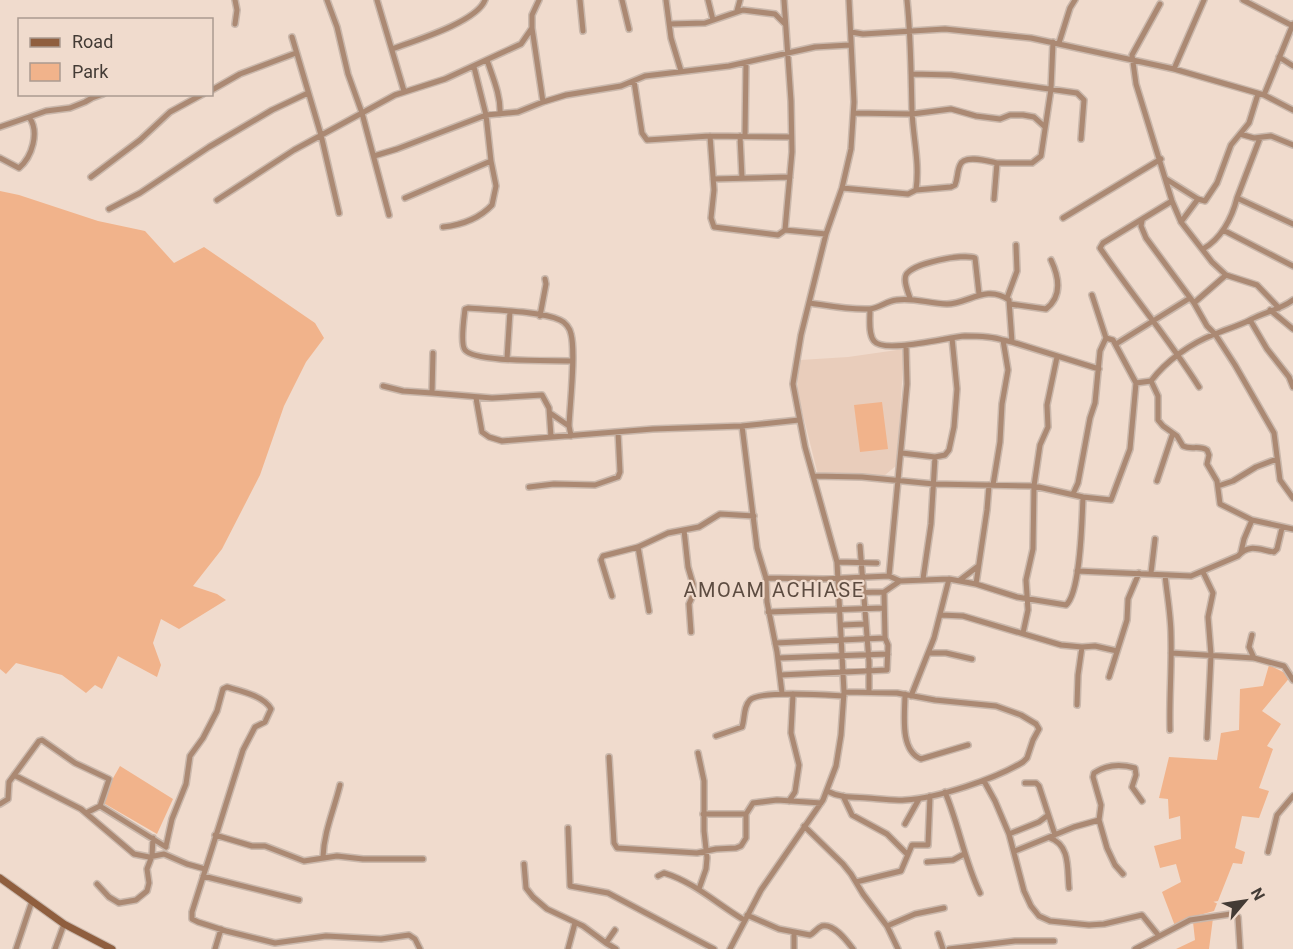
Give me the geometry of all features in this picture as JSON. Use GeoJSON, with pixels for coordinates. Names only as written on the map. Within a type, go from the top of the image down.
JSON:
{"type":"FeatureCollection","features":[{"type":"Feature","properties":{"kind":"street"},"geometry":{"type":"LineString","coordinates":[[235,0],[237,10],[235,24]]}},
{"type":"Feature","properties":{"kind":"street"},"geometry":{"type":"LineString","coordinates":[[327,0],[337,27],[348,74],[362,113],[389,215]]}},
{"type":"Feature","properties":{"kind":"street"},"geometry":{"type":"LineString","coordinates":[[377,0],[404,91]]}},
{"type":"Feature","properties":{"kind":"street"},"geometry":{"type":"LineString","coordinates":[[378,7],[384,0]]}},
{"type":"Feature","properties":{"kind":"street"},"geometry":{"type":"LineString","coordinates":[[392,49],[444,31],[474,13],[485,0]]}},
{"type":"Feature","properties":{"kind":"street"},"geometry":{"type":"LineString","coordinates":[[539,0],[532,15],[532,28],[543,102]]}},
{"type":"Feature","properties":{"kind":"street"},"geometry":{"type":"LineString","coordinates":[[580,0],[583,31]]}},
{"type":"Feature","properties":{"kind":"street"},"geometry":{"type":"LineString","coordinates":[[622,0],[628,29]]}},
{"type":"Feature","properties":{"kind":"street"},"geometry":{"type":"LineString","coordinates":[[666,0],[671,38],[681,71]]}},
{"type":"Feature","properties":{"kind":"street"},"geometry":{"type":"LineString","coordinates":[[708,0],[713,20]]}},
{"type":"Feature","properties":{"kind":"street"},"geometry":{"type":"LineString","coordinates":[[737,11],[740,0]]}},
{"type":"Feature","properties":{"kind":"street"},"geometry":{"type":"LineString","coordinates":[[784,0],[783,9],[789,53],[791,137],[785,230]]}},
{"type":"Feature","properties":{"kind":"street"},"geometry":{"type":"LineString","coordinates":[[730,949],[761,890],[821,803],[836,766],[840,743],[844,694],[843,641],[837,562],[799,420],[794,396],[794,370],[826,234],[842,188],[851,150],[854,113],[849,0]]}},
{"type":"Feature","properties":{"kind":"street"},"geometry":{"type":"LineString","coordinates":[[907,0],[912,114],[917,152],[916,190]]}},
{"type":"Feature","properties":{"kind":"street"},"geometry":{"type":"LineString","coordinates":[[842,188],[908,194],[916,190],[955,185],[963,160],[997,164],[1032,164],[1041,156],[1056,43],[1075,0]]}},
{"type":"Feature","properties":{"kind":"street"},"geometry":{"type":"LineString","coordinates":[[1174,69],[1204,0]]}},
{"type":"Feature","properties":{"kind":"street"},"geometry":{"type":"LineString","coordinates":[[1166,179],[1204,201],[1212,192],[1231,146],[1253,115],[1279,57],[1292,25],[1243,0]]}},
{"type":"Feature","properties":{"kind":"street"},"geometry":{"type":"LineString","coordinates":[[1160,4],[1132,55],[1139,94],[1161,159],[1172,201],[1181,222],[1212,262],[1226,275],[1257,285],[1279,308]]}},
{"type":"Feature","properties":{"kind":"street"},"geometry":{"type":"LineString","coordinates":[[670,24],[697,24],[737,11],[775,14],[783,9]]}},
{"type":"Feature","properties":{"kind":"street"},"geometry":{"type":"LineString","coordinates":[[775,14],[785,24]]}},
{"type":"Feature","properties":{"kind":"street"},"geometry":{"type":"LineString","coordinates":[[217,200],[321,135],[404,91],[445,80],[521,44],[532,28]]}},
{"type":"Feature","properties":{"kind":"street"},"geometry":{"type":"LineString","coordinates":[[851,32],[863,34],[945,29],[1056,43],[1133,62],[1174,69],[1261,95],[1293,110]]}},
{"type":"Feature","properties":{"kind":"street"},"geometry":{"type":"LineString","coordinates":[[292,37],[321,135],[339,213]]}},
{"type":"Feature","properties":{"kind":"street"},"geometry":{"type":"LineString","coordinates":[[374,156],[486,115],[511,113],[566,95],[621,86],[645,76],[746,63],[815,47],[850,45]]}},
{"type":"Feature","properties":{"kind":"street"},"geometry":{"type":"LineString","coordinates":[[213,89],[240,74],[296,54]]}},
{"type":"Feature","properties":{"kind":"street"},"geometry":{"type":"LineString","coordinates":[[1279,57],[1293,66]]}},
{"type":"Feature","properties":{"kind":"street"},"geometry":{"type":"LineString","coordinates":[[487,60],[500,105],[500,114]]}},
{"type":"Feature","properties":{"kind":"street"},"geometry":{"type":"LineString","coordinates":[[742,178],[746,63]]}},
{"type":"Feature","properties":{"kind":"street"},"geometry":{"type":"LineString","coordinates":[[443,227],[458,225],[492,205],[496,186],[486,115],[474,67]]}},
{"type":"Feature","properties":{"kind":"street"},"geometry":{"type":"LineString","coordinates":[[912,74],[951,75],[1077,93],[1084,100],[1081,139]]}},
{"type":"Feature","properties":{"kind":"street"},"geometry":{"type":"LineString","coordinates":[[633,81],[642,134],[647,140],[710,136],[791,137]]}},
{"type":"Feature","properties":{"kind":"street"},"geometry":{"type":"LineString","coordinates":[[109,209],[140,193],[215,143],[272,110],[308,93]]}},
{"type":"Feature","properties":{"kind":"street"},"geometry":{"type":"LineString","coordinates":[[0,127],[46,111],[70,108],[98,96]]}},
{"type":"Feature","properties":{"kind":"street"},"geometry":{"type":"LineString","coordinates":[[92,177],[140,140],[170,112],[199,96]]}},
{"type":"Feature","properties":{"kind":"street"},"geometry":{"type":"LineString","coordinates":[[500,105],[511,113]]}},
{"type":"Feature","properties":{"kind":"street"},"geometry":{"type":"LineString","coordinates":[[854,113],[912,114],[951,110],[976,117],[1000,119],[1023,115],[1034,117],[1045,127]]}},
{"type":"Feature","properties":{"kind":"street"},"geometry":{"type":"LineString","coordinates":[[0,158],[19,168],[27,161],[32,148],[33,135],[32,120],[29,117]]}},
{"type":"Feature","properties":{"kind":"street"},"geometry":{"type":"LineString","coordinates":[[1240,134],[1260,138],[1271,136],[1293,145]]}},
{"type":"Feature","properties":{"kind":"street"},"geometry":{"type":"LineString","coordinates":[[710,136],[713,179],[711,218],[714,227],[778,235],[785,230],[826,234]]}},
{"type":"Feature","properties":{"kind":"street"},"geometry":{"type":"LineString","coordinates":[[1203,249],[1220,236],[1260,138]]}},
{"type":"Feature","properties":{"kind":"street"},"geometry":{"type":"LineString","coordinates":[[1063,218],[1161,159]]}},
{"type":"Feature","properties":{"kind":"street"},"geometry":{"type":"LineString","coordinates":[[405,198],[491,161]]}},
{"type":"Feature","properties":{"kind":"street"},"geometry":{"type":"LineString","coordinates":[[994,199],[997,164]]}},
{"type":"Feature","properties":{"kind":"street"},"geometry":{"type":"LineString","coordinates":[[713,179],[790,177]]}},
{"type":"Feature","properties":{"kind":"street"},"geometry":{"type":"LineString","coordinates":[[1237,198],[1293,224]]}},
{"type":"Feature","properties":{"kind":"street"},"geometry":{"type":"LineString","coordinates":[[1181,222],[1198,199]]}},
{"type":"Feature","properties":{"kind":"street"},"geometry":{"type":"LineString","coordinates":[[1172,201],[1103,243],[1100,248],[1136,300],[1179,355],[1199,387]]}},
{"type":"Feature","properties":{"kind":"street"},"geometry":{"type":"LineString","coordinates":[[1142,220],[1141,226],[1146,238],[1194,303],[1207,326],[1215,334],[1274,433],[1280,480],[1293,498]]}},
{"type":"Feature","properties":{"kind":"street"},"geometry":{"type":"LineString","coordinates":[[1223,230],[1293,266]]}},
{"type":"Feature","properties":{"kind":"street"},"geometry":{"type":"LineString","coordinates":[[1006,298],[1017,271],[1016,245]]}},
{"type":"Feature","properties":{"kind":"street"},"geometry":{"type":"LineString","coordinates":[[910,298],[906,279],[910,271],[925,264],[961,256],[975,258],[979,294]]}},
{"type":"Feature","properties":{"kind":"street"},"geometry":{"type":"LineString","coordinates":[[1011,304],[1046,309],[1054,303],[1058,274],[1051,260]]}},
{"type":"Feature","properties":{"kind":"street"},"geometry":{"type":"LineString","coordinates":[[1194,303],[1226,275]]}},
{"type":"Feature","properties":{"kind":"street"},"geometry":{"type":"LineString","coordinates":[[540,316],[545,279]]}},
{"type":"Feature","properties":{"kind":"street"},"geometry":{"type":"LineString","coordinates":[[810,303],[843,309],[870,309],[894,300],[910,298],[950,304],[979,294],[1006,298],[1011,304],[1012,342]]}},
{"type":"Feature","properties":{"kind":"street"},"geometry":{"type":"LineString","coordinates":[[1073,494],[1078,483],[1095,403],[1100,351],[1107,338],[1092,295]]}},
{"type":"Feature","properties":{"kind":"street"},"geometry":{"type":"LineString","coordinates":[[1116,344],[1190,298]]}},
{"type":"Feature","properties":{"kind":"street"},"geometry":{"type":"LineString","coordinates":[[1136,383],[1151,381],[1161,368],[1215,334],[1235,328],[1293,300]]}},
{"type":"Feature","properties":{"kind":"street"},"geometry":{"type":"LineString","coordinates":[[571,436],[569,426],[572,361],[571,333],[567,327],[557,319],[510,311],[466,308],[462,343],[470,354],[491,358],[572,361]]}},
{"type":"Feature","properties":{"kind":"street"},"geometry":{"type":"LineString","coordinates":[[870,309],[871,337],[879,345],[906,346],[963,336],[1003,340],[1099,369]]}},
{"type":"Feature","properties":{"kind":"street"},"geometry":{"type":"LineString","coordinates":[[1270,310],[1293,329]]}},
{"type":"Feature","properties":{"kind":"street"},"geometry":{"type":"LineString","coordinates":[[507,359],[510,311]]}},
{"type":"Feature","properties":{"kind":"street"},"geometry":{"type":"LineString","coordinates":[[1250,320],[1267,349],[1289,377],[1293,387]]}},
{"type":"Feature","properties":{"kind":"street"},"geometry":{"type":"LineString","coordinates":[[902,453],[935,457],[948,453],[954,427],[957,389],[952,338]]}},
{"type":"Feature","properties":{"kind":"street"},"geometry":{"type":"LineString","coordinates":[[813,476],[862,477],[934,484],[1034,486],[1108,500],[1113,496],[1130,449],[1136,383],[1113,339],[1107,338]]}},
{"type":"Feature","properties":{"kind":"street"},"geometry":{"type":"LineString","coordinates":[[975,584],[1000,442],[1002,404],[1008,370],[1003,340]]}},
{"type":"Feature","properties":{"kind":"street"},"geometry":{"type":"LineString","coordinates":[[889,576],[902,453],[907,384],[906,346]]}},
{"type":"Feature","properties":{"kind":"street"},"geometry":{"type":"LineString","coordinates":[[432,393],[433,353]]}},
{"type":"Feature","properties":{"kind":"street"},"geometry":{"type":"LineString","coordinates":[[1023,633],[1028,610],[1026,580],[1033,549],[1034,486],[1040,445],[1048,427],[1047,405],[1057,357]]}},
{"type":"Feature","properties":{"kind":"street"},"geometry":{"type":"LineString","coordinates":[[1151,381],[1158,396],[1158,420],[1185,448],[1198,447],[1207,450],[1208,467],[1218,486],[1218,500],[1222,507],[1252,520],[1293,529]]}},
{"type":"Feature","properties":{"kind":"street"},"geometry":{"type":"LineString","coordinates":[[383,386],[403,391],[476,398],[506,398],[539,394],[547,403],[550,413],[551,437]]}},
{"type":"Feature","properties":{"kind":"street"},"geometry":{"type":"LineString","coordinates":[[476,398],[484,435],[502,441],[742,426],[799,420]]}},
{"type":"Feature","properties":{"kind":"street"},"geometry":{"type":"LineString","coordinates":[[550,413],[569,426]]}},
{"type":"Feature","properties":{"kind":"street"},"geometry":{"type":"LineString","coordinates":[[742,426],[757,548],[766,578],[768,612],[778,658],[782,693]]}},
{"type":"Feature","properties":{"kind":"street"},"geometry":{"type":"LineString","coordinates":[[529,487],[554,484],[595,485],[615,479],[620,472],[618,432]]}},
{"type":"Feature","properties":{"kind":"street"},"geometry":{"type":"LineString","coordinates":[[1156,481],[1173,433]]}},
{"type":"Feature","properties":{"kind":"street"},"geometry":{"type":"LineString","coordinates":[[923,579],[928,550],[935,457]]}},
{"type":"Feature","properties":{"kind":"street"},"geometry":{"type":"LineString","coordinates":[[1218,486],[1233,481],[1256,466],[1277,459]]}},
{"type":"Feature","properties":{"kind":"street"},"geometry":{"type":"LineString","coordinates":[[766,578],[838,579],[889,576],[900,581],[950,579],[1017,597],[1068,604],[1077,571],[1083,497]]}},
{"type":"Feature","properties":{"kind":"street"},"geometry":{"type":"LineString","coordinates":[[612,596],[602,558],[638,548],[668,533],[699,527],[720,514],[754,516]]}},
{"type":"Feature","properties":{"kind":"street"},"geometry":{"type":"LineString","coordinates":[[1241,552],[1252,520]]}},
{"type":"Feature","properties":{"kind":"street"},"geometry":{"type":"LineString","coordinates":[[1077,571],[1191,576],[1254,547],[1272,552],[1276,550],[1282,528]]}},
{"type":"Feature","properties":{"kind":"street"},"geometry":{"type":"LineString","coordinates":[[684,530],[688,567],[693,584],[693,595],[689,603],[691,632]]}},
{"type":"Feature","properties":{"kind":"street"},"geometry":{"type":"LineString","coordinates":[[1151,573],[1155,539]]}},
{"type":"Feature","properties":{"kind":"street"},"geometry":{"type":"LineString","coordinates":[[860,546],[869,692]]}},
{"type":"Feature","properties":{"kind":"street"},"geometry":{"type":"LineString","coordinates":[[638,548],[649,611]]}},
{"type":"Feature","properties":{"kind":"street"},"geometry":{"type":"LineString","coordinates":[[837,562],[877,562]]}},
{"type":"Feature","properties":{"kind":"street"},"geometry":{"type":"LineString","coordinates":[[960,580],[979,564]]}},
{"type":"Feature","properties":{"kind":"street"},"geometry":{"type":"LineString","coordinates":[[1203,572],[1213,593],[1208,617],[1211,655],[1207,738]]}},
{"type":"Feature","properties":{"kind":"street"},"geometry":{"type":"LineString","coordinates":[[1109,677],[1127,620],[1127,604],[1139,573]]}},
{"type":"Feature","properties":{"kind":"street"},"geometry":{"type":"LineString","coordinates":[[1165,575],[1172,634],[1170,730]]}},
{"type":"Feature","properties":{"kind":"street"},"geometry":{"type":"LineString","coordinates":[[950,579],[928,653],[908,695],[907,742],[916,758],[921,759],[968,745]]}},
{"type":"Feature","properties":{"kind":"street"},"geometry":{"type":"LineString","coordinates":[[839,592],[884,592],[900,581]]}},
{"type":"Feature","properties":{"kind":"street"},"geometry":{"type":"LineString","coordinates":[[780,675],[888,669],[884,592]]}},
{"type":"Feature","properties":{"kind":"street"},"geometry":{"type":"LineString","coordinates":[[768,612],[884,608]]}},
{"type":"Feature","properties":{"kind":"street"},"geometry":{"type":"LineString","coordinates":[[941,615],[963,616],[1062,645],[1095,646],[1117,651]]}},
{"type":"Feature","properties":{"kind":"street"},"geometry":{"type":"LineString","coordinates":[[842,625],[865,624]]}},
{"type":"Feature","properties":{"kind":"street"},"geometry":{"type":"LineString","coordinates":[[1252,635],[1249,647],[1254,658]]}},
{"type":"Feature","properties":{"kind":"street"},"geometry":{"type":"LineString","coordinates":[[775,643],[885,639]]}},
{"type":"Feature","properties":{"kind":"street"},"geometry":{"type":"LineString","coordinates":[[1077,705],[1082,647]]}},
{"type":"Feature","properties":{"kind":"street"},"geometry":{"type":"LineString","coordinates":[[928,653],[946,653],[972,659]]}},
{"type":"Feature","properties":{"kind":"street"},"geometry":{"type":"LineString","coordinates":[[1171,653],[1254,658],[1284,666],[1293,680]]}},
{"type":"Feature","properties":{"kind":"street"},"geometry":{"type":"LineString","coordinates":[[778,658],[888,654]]}},
{"type":"Feature","properties":{"kind":"street"},"geometry":{"type":"LineString","coordinates":[[164,854],[172,819],[185,788],[191,753],[208,728],[217,711],[223,689],[227,687],[259,699],[268,704],[271,709],[266,722],[255,727],[245,744],[215,835],[192,912],[192,919],[274,946],[326,936],[381,939],[409,935],[415,939],[420,949]]}},
{"type":"Feature","properties":{"kind":"street"},"geometry":{"type":"LineString","coordinates":[[716,736],[742,727],[746,707],[752,699],[782,693],[869,692],[996,706],[1014,711],[1039,726],[1039,731],[1025,760],[984,781],[919,799],[843,796],[827,791]]}},
{"type":"Feature","properties":{"kind":"street"},"geometry":{"type":"LineString","coordinates":[[789,801],[795,792],[799,765],[791,733],[793,694]]}},
{"type":"Feature","properties":{"kind":"street"},"geometry":{"type":"LineString","coordinates":[[0,804],[8,799],[9,782],[42,740],[75,763],[108,777],[109,782],[100,806],[86,813]]}},
{"type":"Feature","properties":{"kind":"street"},"geometry":{"type":"LineString","coordinates":[[698,753],[704,781],[704,831],[707,852],[707,865],[699,889]]}},
{"type":"Feature","properties":{"kind":"street"},"geometry":{"type":"LineString","coordinates":[[609,757],[615,846],[672,852],[707,852],[736,848],[741,846],[746,838],[746,814],[755,801],[821,803]]}},
{"type":"Feature","properties":{"kind":"street"},"geometry":{"type":"LineString","coordinates":[[1123,874],[1111,859],[1099,820],[1101,805],[1093,777],[1094,773],[1115,766],[1134,768],[1136,775],[1132,787],[1142,801]]}},
{"type":"Feature","properties":{"kind":"street"},"geometry":{"type":"LineString","coordinates":[[14,775],[86,813],[130,852],[138,856],[152,857],[164,854],[204,873],[299,900]]}},
{"type":"Feature","properties":{"kind":"street"},"geometry":{"type":"LineString","coordinates":[[984,781],[1009,834],[1024,891],[1031,906],[1044,920],[1089,925],[1142,915],[1159,936]]}},
{"type":"Feature","properties":{"kind":"street"},"geometry":{"type":"LineString","coordinates":[[1025,783],[1038,785],[1052,836],[1065,852],[1068,888]]}},
{"type":"Feature","properties":{"kind":"street"},"geometry":{"type":"LineString","coordinates":[[323,857],[325,833],[340,785]]}},
{"type":"Feature","properties":{"kind":"street"},"geometry":{"type":"LineString","coordinates":[[945,792],[954,813],[964,854],[980,893]]}},
{"type":"Feature","properties":{"kind":"street"},"geometry":{"type":"LineString","coordinates":[[843,796],[852,815],[887,834],[907,854]]}},
{"type":"Feature","properties":{"kind":"street"},"geometry":{"type":"LineString","coordinates":[[856,882],[901,871],[913,845],[928,845],[930,796]]}},
{"type":"Feature","properties":{"kind":"street"},"geometry":{"type":"LineString","coordinates":[[1268,852],[1277,815],[1293,796]]}},
{"type":"Feature","properties":{"kind":"street"},"geometry":{"type":"LineString","coordinates":[[905,824],[919,799]]}},
{"type":"Feature","properties":{"kind":"street"},"geometry":{"type":"LineString","coordinates":[[100,806],[166,846]]}},
{"type":"Feature","properties":{"kind":"street"},"geometry":{"type":"LineString","coordinates":[[704,813],[746,814]]}},
{"type":"Feature","properties":{"kind":"street"},"geometry":{"type":"LineString","coordinates":[[1009,834],[1039,822],[1047,816]]}},
{"type":"Feature","properties":{"kind":"street"},"geometry":{"type":"LineString","coordinates":[[1015,851],[1074,826],[1099,820]]}},
{"type":"Feature","properties":{"kind":"street"},"geometry":{"type":"LineString","coordinates":[[804,826],[843,864],[887,926],[898,949]]}},
{"type":"Feature","properties":{"kind":"street"},"geometry":{"type":"LineString","coordinates":[[568,828],[570,886],[608,893],[714,949]]}},
{"type":"Feature","properties":{"kind":"street"},"geometry":{"type":"LineString","coordinates":[[215,835],[252,846],[265,846],[304,861],[323,857],[423,859]]}},
{"type":"Feature","properties":{"kind":"street"},"geometry":{"type":"LineString","coordinates":[[97,884],[109,897],[119,903],[141,898],[148,887],[147,869],[152,857],[153,838]]}},
{"type":"Feature","properties":{"kind":"street"},"geometry":{"type":"LineString","coordinates":[[927,862],[953,860],[964,854]]}},
{"type":"Feature","properties":{"kind":"street"},"geometry":{"type":"LineString","coordinates":[[524,864],[524,882],[528,892],[547,909],[584,926],[616,949]]}},
{"type":"Feature","properties":{"kind":"street"},"geometry":{"type":"LineString","coordinates":[[658,876],[664,873],[676,877],[746,918],[779,929],[812,935],[820,927],[827,926],[844,937],[853,949]]}},
{"type":"Feature","properties":{"kind":"street"},"geometry":{"type":"LineString","coordinates":[[0,878],[64,924],[112,949]]}},
{"type":"Feature","properties":{"kind":"street"},"geometry":{"type":"LineString","coordinates":[[16,949],[32,901]]}},
{"type":"Feature","properties":{"kind":"street"},"geometry":{"type":"LineString","coordinates":[[887,926],[915,914],[944,908]]}},
{"type":"Feature","properties":{"kind":"street"},"geometry":{"type":"LineString","coordinates":[[1135,949],[1190,920],[1231,914],[1238,917],[1240,949]]}},
{"type":"Feature","properties":{"kind":"street"},"geometry":{"type":"LineString","coordinates":[[568,949],[575,923]]}},
{"type":"Feature","properties":{"kind":"street"},"geometry":{"type":"LineString","coordinates":[[55,949],[64,924]]}},
{"type":"Feature","properties":{"kind":"street"},"geometry":{"type":"LineString","coordinates":[[215,949],[221,929]]}},
{"type":"Feature","properties":{"kind":"street"},"geometry":{"type":"LineString","coordinates":[[606,943],[615,930]]}},
{"type":"Feature","properties":{"kind":"street"},"geometry":{"type":"LineString","coordinates":[[794,933],[794,949]]}},
{"type":"Feature","properties":{"kind":"street"},"geometry":{"type":"LineString","coordinates":[[938,934],[943,949]]}},
{"type":"Feature","properties":{"kind":"street"},"geometry":{"type":"LineString","coordinates":[[949,949],[1016,941],[1054,941]]}},
{"type":"Feature","properties":{"kind":"shaded area"},"geometry":{"type":"Polygon","coordinates":[[[904,349],[897,465],[885,475],[818,475],[798,395],[797,373],[800,360],[848,357],[904,349]]]}},
{"type":"Feature","properties":{"kind":"green space"},"geometry":{"type":"Polygon","coordinates":[[[0,191],[98,221],[145,231],[174,263],[204,247],[315,323],[324,338],[306,362],[284,406],[260,475],[222,549],[193,586],[217,594],[226,600],[179,629],[161,619],[153,643],[161,665],[157,677],[118,656],[102,689],[95,685],[86,693],[62,675],[16,663],[6,674],[0,669],[0,191]]]}},
{"type":"Feature","properties":{"kind":"green space"},"geometry":{"type":"Polygon","coordinates":[[[882,402],[888,449],[860,452],[854,405],[882,402]]]}},
{"type":"Feature","properties":{"kind":"green space"},"geometry":{"type":"Polygon","coordinates":[[[1269,665],[1291,676],[1262,711],[1281,724],[1267,746],[1273,749],[1259,788],[1269,791],[1259,818],[1242,816],[1235,848],[1245,852],[1242,864],[1233,863],[1214,911],[1192,917],[1175,926],[1162,892],[1181,882],[1176,864],[1160,868],[1154,846],[1181,839],[1180,816],[1169,819],[1168,799],[1159,798],[1169,757],[1217,760],[1221,733],[1239,730],[1240,689],[1263,686],[1269,665]]]}},
{"type":"Feature","properties":{"kind":"green space"},"geometry":{"type":"Polygon","coordinates":[[[120,766],[173,799],[157,834],[100,801],[120,766]]]}},
{"type":"Feature","properties":{"kind":"green space"},"geometry":{"type":"Polygon","coordinates":[[[1213,918],[1209,949],[1176,949],[1195,940],[1193,922],[1213,918]]]}},
{"type":"Feature","properties":{"kind":"district","name":"AMOAM ACHIASE"},"geometry":{"type":"Point","coordinates":[774,590]}}]}
